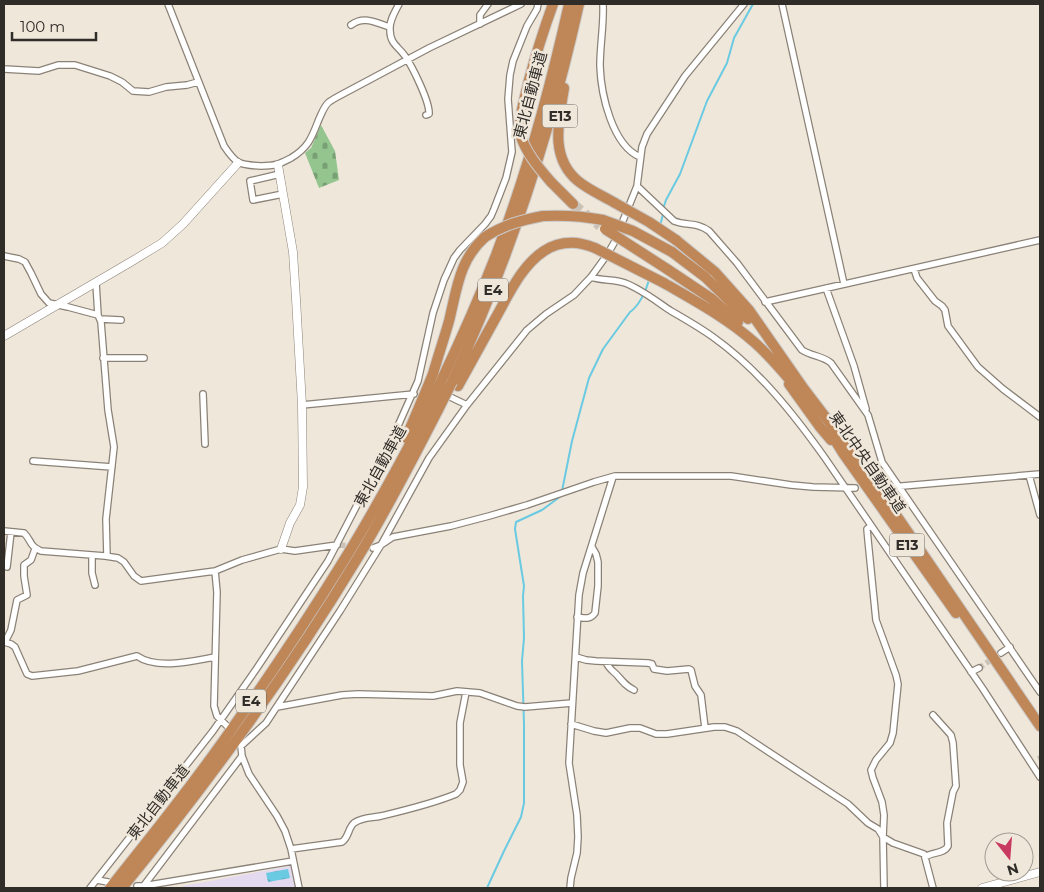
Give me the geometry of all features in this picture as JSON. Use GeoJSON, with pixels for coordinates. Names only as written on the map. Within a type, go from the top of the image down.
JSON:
{"type":"FeatureCollection","features":[{"type":"Feature","properties":{"kind":"highway","name":"E13"},"geometry":{"type":"LineString","coordinates":[[553,4],[523,102],[520,134],[522,142],[531,157],[551,182],[573,204]]}},
{"type":"Feature","properties":{"kind":"highway","name":"東北自動車道"},"geometry":{"type":"LineString","coordinates":[[451,382],[477,301],[515,201],[551,81],[568,4]]}},
{"type":"Feature","properties":{"kind":"highway","name":"E13"},"geometry":{"type":"LineString","coordinates":[[579,4],[558,124],[558,144],[565,166],[584,186],[649,222],[702,260],[749,310],[777,358]]}},
{"type":"Feature","properties":{"kind":"highway","name":"東北自動車道"},"geometry":{"type":"LineString","coordinates":[[109,885],[200,773],[242,715],[317,603],[451,382],[466,353],[499,274],[525,202],[560,84],[579,4]]}},
{"type":"Feature","properties":{"kind":"highway","name":"E13"},"geometry":{"type":"LineString","coordinates":[[433,409],[432,374],[464,267],[472,251],[485,237],[499,228],[543,216],[586,217],[603,225],[724,308],[777,358]]}},
{"type":"Feature","properties":{"kind":"highway","name":"E13"},"geometry":{"type":"LineString","coordinates":[[603,225],[633,231],[672,252],[690,265],[719,289],[745,316],[777,358]]}},
{"type":"Feature","properties":{"kind":"highway","name":"E13"},"geometry":{"type":"LineString","coordinates":[[379,521],[390,506],[433,409],[531,263],[542,252],[560,244],[580,243],[596,248],[664,283],[723,318],[777,358]]}},
{"type":"Feature","properties":{"kind":"highway","name":"東北中央自動車道"},"geometry":{"type":"LineString","coordinates":[[777,358],[804,390],[846,451],[909,532],[1040,727]]}},
{"type":"Feature","properties":{"kind":"highway","name":"東北自動車道"},"geometry":{"type":"LineString","coordinates":[[122,888],[246,727],[327,606],[379,521]]}},
{"type":"Feature","properties":{"kind":"street"},"geometry":{"type":"LineString","coordinates":[[168,4],[224,146],[233,159],[238,163],[247,165],[278,165],[298,154],[308,145],[324,108],[329,102],[407,60],[521,4]]}},
{"type":"Feature","properties":{"kind":"street"},"geometry":{"type":"LineString","coordinates":[[398,4],[390,27],[392,41],[405,55],[428,104],[429,114],[426,115]]}},
{"type":"Feature","properties":{"kind":"street"},"geometry":{"type":"LineString","coordinates":[[480,24],[480,15],[488,4]]}},
{"type":"Feature","properties":{"kind":"street"},"geometry":{"type":"LineString","coordinates":[[90,888],[213,731],[263,660],[338,545],[414,394],[433,313],[454,258],[485,224],[497,203],[506,178],[512,152],[508,99],[510,75],[513,61],[538,4]]}},
{"type":"Feature","properties":{"kind":"street"},"geometry":{"type":"LineString","coordinates":[[603,4],[600,68],[609,114],[621,141],[629,151],[640,157]]}},
{"type":"Feature","properties":{"kind":"street"},"geometry":{"type":"LineString","coordinates":[[299,888],[291,849],[285,831],[249,774],[240,745],[266,723],[277,707],[381,545],[429,458],[467,404],[527,330],[574,295],[591,277],[607,255],[638,186],[640,157],[647,134],[685,76],[744,4]]}},
{"type":"Feature","properties":{"kind":"street"},"geometry":{"type":"LineString","coordinates":[[782,4],[844,284]]}},
{"type":"Feature","properties":{"kind":"street"},"geometry":{"type":"LineString","coordinates":[[351,25],[355,21],[363,19],[390,27]]}},
{"type":"Feature","properties":{"kind":"street"},"geometry":{"type":"LineString","coordinates":[[4,69],[39,71],[58,65],[75,65],[110,76],[122,82],[133,91],[149,92],[198,82]]}},
{"type":"Feature","properties":{"kind":"street"},"geometry":{"type":"LineString","coordinates":[[4,336],[162,243],[183,224],[238,163]]}},
{"type":"Feature","properties":{"kind":"street"},"geometry":{"type":"LineString","coordinates":[[278,165],[293,252],[302,405],[303,487],[300,505],[290,523],[281,549]]}},
{"type":"Feature","properties":{"kind":"street"},"geometry":{"type":"LineString","coordinates":[[280,174],[250,182],[253,200],[283,194]]}},
{"type":"Feature","properties":{"kind":"street"},"geometry":{"type":"LineString","coordinates":[[638,186],[674,221],[682,224],[697,224],[709,231],[802,350],[831,363],[868,415]]}},
{"type":"Feature","properties":{"kind":"street"},"geometry":{"type":"LineString","coordinates":[[765,302],[1040,240]]}},
{"type":"Feature","properties":{"kind":"street"},"geometry":{"type":"LineString","coordinates":[[4,256],[25,262],[41,294],[49,304],[59,305],[99,317],[121,320]]}},
{"type":"Feature","properties":{"kind":"street"},"geometry":{"type":"LineString","coordinates":[[914,268],[917,278],[935,301],[945,310],[948,326],[978,367],[1040,417]]}},
{"type":"Feature","properties":{"kind":"street"},"geometry":{"type":"LineString","coordinates":[[591,277],[624,282],[641,292],[714,338],[737,356],[761,379],[807,433],[846,488],[1040,777]]}},
{"type":"Feature","properties":{"kind":"street"},"geometry":{"type":"LineString","coordinates":[[96,283],[108,410],[114,447],[106,519],[107,556]]}},
{"type":"Feature","properties":{"kind":"street"},"geometry":{"type":"LineString","coordinates":[[826,288],[854,366],[882,462],[1040,692]]}},
{"type":"Feature","properties":{"kind":"street"},"geometry":{"type":"LineString","coordinates":[[103,358],[144,358]]}},
{"type":"Feature","properties":{"kind":"street"},"geometry":{"type":"LineString","coordinates":[[418,381],[467,404]]}},
{"type":"Feature","properties":{"kind":"street"},"geometry":{"type":"LineString","coordinates":[[203,394],[205,444]]}},
{"type":"Feature","properties":{"kind":"street"},"geometry":{"type":"LineString","coordinates":[[302,405],[414,394]]}},
{"type":"Feature","properties":{"kind":"street"},"geometry":{"type":"LineString","coordinates":[[33,461],[112,467]]}},
{"type":"Feature","properties":{"kind":"street"},"geometry":{"type":"LineString","coordinates":[[891,487],[1040,474]]}},
{"type":"Feature","properties":{"kind":"street"},"geometry":{"type":"LineString","coordinates":[[1029,475],[1040,515]]}},
{"type":"Feature","properties":{"kind":"street"},"geometry":{"type":"LineString","coordinates":[[373,548],[393,537],[451,526],[490,516],[612,477],[731,476],[791,485],[855,488]]}},
{"type":"Feature","properties":{"kind":"street"},"geometry":{"type":"LineString","coordinates":[[570,888],[578,837],[569,763],[579,595],[612,477]]}},
{"type":"Feature","properties":{"kind":"street"},"geometry":{"type":"LineString","coordinates":[[871,526],[867,529],[876,620],[898,684],[893,734],[890,742],[876,760],[872,770],[872,778],[882,802],[884,815],[884,888]]}},
{"type":"Feature","properties":{"kind":"street"},"geometry":{"type":"LineString","coordinates":[[7,567],[7,532],[24,533],[28,536],[35,549],[41,551],[118,558],[141,581],[215,571],[242,560],[281,549],[295,551],[338,545]]}},
{"type":"Feature","properties":{"kind":"street"},"geometry":{"type":"LineString","coordinates":[[577,616],[589,618],[595,613],[598,562],[592,547]]}},
{"type":"Feature","properties":{"kind":"street"},"geometry":{"type":"LineString","coordinates":[[35,549],[31,560],[24,565],[27,595],[17,600],[11,630],[4,642],[15,647],[27,674],[32,676],[78,671],[137,656],[142,660],[177,664],[215,657]]}},
{"type":"Feature","properties":{"kind":"street"},"geometry":{"type":"LineString","coordinates":[[92,555],[92,573],[95,585]]}},
{"type":"Feature","properties":{"kind":"street"},"geometry":{"type":"LineString","coordinates":[[215,571],[218,592],[214,706],[218,716],[227,726]]}},
{"type":"Feature","properties":{"kind":"street"},"geometry":{"type":"LineString","coordinates":[[1001,653],[1010,647]]}},
{"type":"Feature","properties":{"kind":"street"},"geometry":{"type":"LineString","coordinates":[[576,656],[586,660],[606,662],[648,662],[656,670],[691,670],[695,686],[702,694],[705,728]]}},
{"type":"Feature","properties":{"kind":"street"},"geometry":{"type":"LineString","coordinates":[[606,662],[620,680],[634,690]]}},
{"type":"Feature","properties":{"kind":"street"},"geometry":{"type":"LineString","coordinates":[[971,672],[979,668]]}},
{"type":"Feature","properties":{"kind":"street"},"geometry":{"type":"LineString","coordinates":[[277,707],[342,695],[434,696],[450,691],[480,693],[525,707],[572,703]]}},
{"type":"Feature","properties":{"kind":"street"},"geometry":{"type":"LineString","coordinates":[[291,849],[342,842],[353,824],[357,821],[456,794],[463,782],[460,765],[460,723],[466,692]]}},
{"type":"Feature","properties":{"kind":"street"},"geometry":{"type":"LineString","coordinates":[[925,857],[947,849],[947,823],[956,786],[951,735],[932,715]]}},
{"type":"Feature","properties":{"kind":"street"},"geometry":{"type":"LineString","coordinates":[[571,724],[606,733],[630,728],[640,728],[656,734],[725,727],[737,731],[848,804],[878,830],[883,837],[893,843],[924,854],[933,888]]}},
{"type":"Feature","properties":{"kind":"street"},"geometry":{"type":"LineString","coordinates":[[141,887],[242,756]]}},
{"type":"Feature","properties":{"kind":"street"},"geometry":{"type":"LineString","coordinates":[[1032,764],[1038,759]]}},
{"type":"Feature","properties":{"kind":"street"},"geometry":{"type":"LineString","coordinates":[[141,887],[293,860]]}},
{"type":"Feature","properties":{"kind":"street"},"geometry":{"type":"LineString","coordinates":[[982,888],[1040,872]]}},
{"type":"Feature","properties":{"kind":"street"},"geometry":{"type":"LineString","coordinates":[[97,880],[109,885]]}},
{"type":"Feature","properties":{"kind":"shaded area"},"geometry":{"type":"Polygon","coordinates":[[[291,866],[296,888],[184,888],[183,886],[291,866]]]}},
{"type":"Feature","properties":{"kind":"green space"},"geometry":{"type":"Polygon","coordinates":[[[321,125],[335,151],[339,180],[319,188],[305,153],[311,148],[321,125]]]}},
{"type":"Feature","properties":{"kind":"water"},"geometry":{"type":"Polygon","coordinates":[[[288,869],[290,878],[268,882],[266,873],[288,869]]]}},
{"type":"Feature","properties":{"kind":"waterway"},"geometry":{"type":"LineString","coordinates":[[663,209],[680,174],[707,101],[727,63],[734,38],[753,4]]}},
{"type":"Feature","properties":{"kind":"waterway"},"geometry":{"type":"LineString","coordinates":[[660,226],[663,214]]}},
{"type":"Feature","properties":{"kind":"waterway"},"geometry":{"type":"LineString","coordinates":[[562,491],[572,441],[589,378],[603,349],[639,302],[649,280]]}},
{"type":"Feature","properties":{"kind":"waterway"},"geometry":{"type":"LineString","coordinates":[[487,888],[521,817],[524,803],[522,661],[524,586],[515,529],[516,522],[542,510],[561,496]]}},
{"type":"Feature","properties":{"kind":"tunnel"},"geometry":{"type":"LineString","coordinates":[[573,204],[600,226]]}},
{"type":"Feature","properties":{"kind":"tunnel"},"geometry":{"type":"LineString","coordinates":[[340,545],[353,546]]}},
{"type":"Feature","properties":{"kind":"tunnel"},"geometry":{"type":"LineString","coordinates":[[979,668],[1001,653]]}}]}
